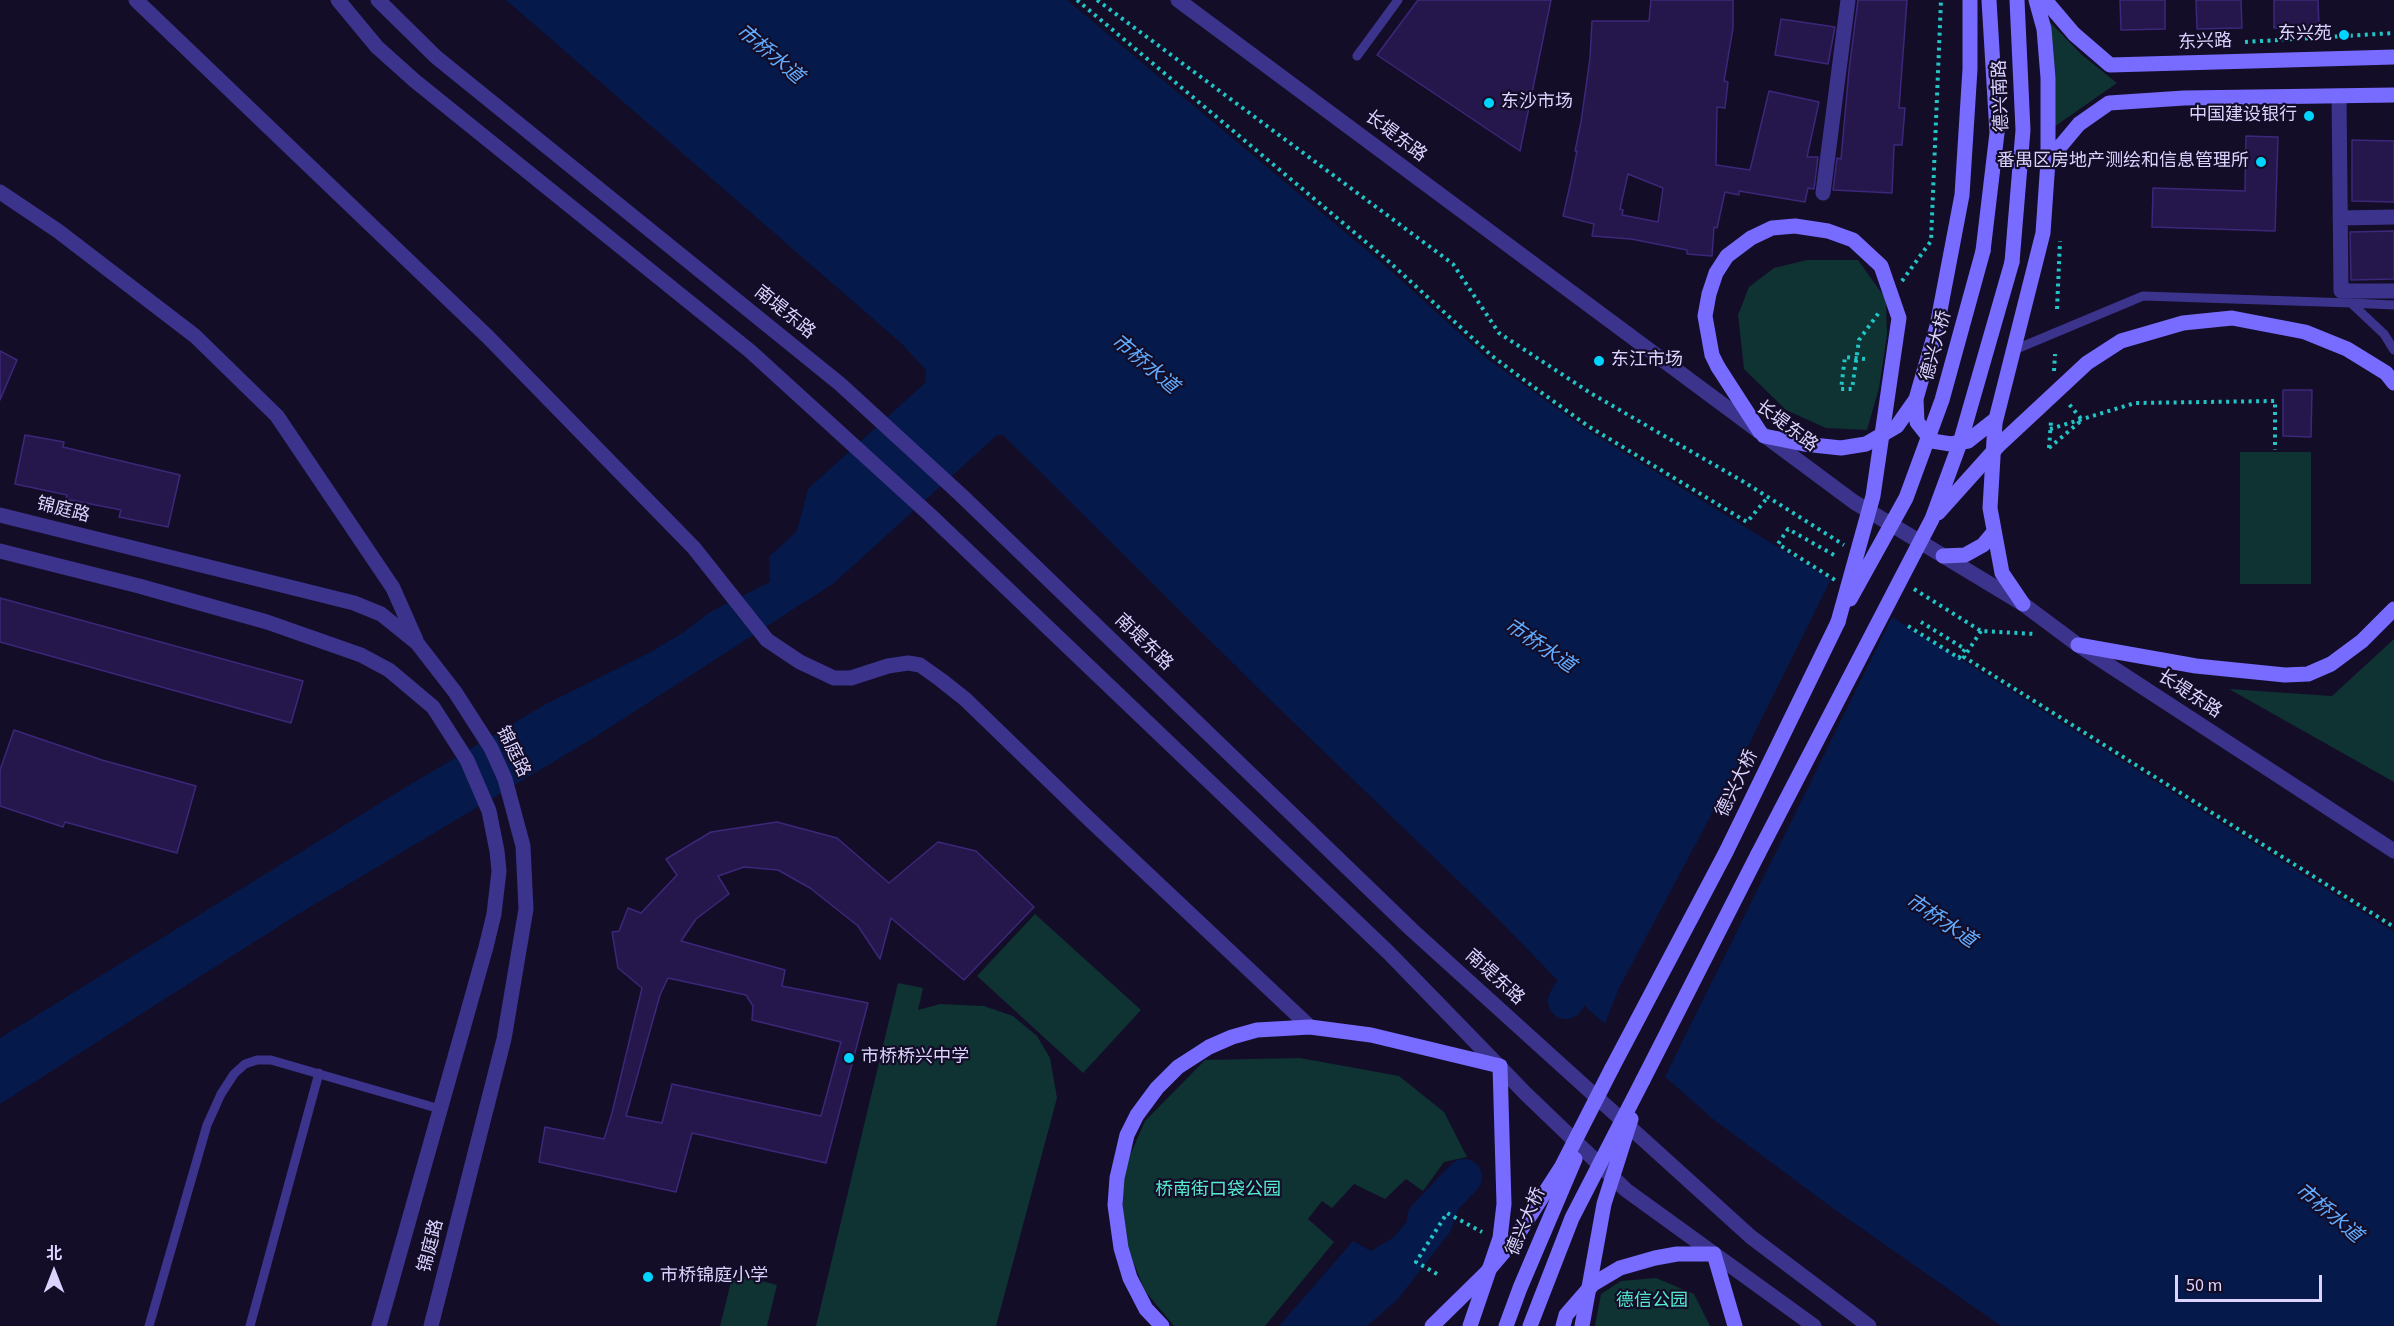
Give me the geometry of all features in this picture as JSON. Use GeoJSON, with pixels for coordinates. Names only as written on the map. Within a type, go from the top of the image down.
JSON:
{"type":"FeatureCollection","features":[{"type":"Feature","properties":{"kind":"main road"},"geometry":{"type":"LineString","coordinates":[[1970,0],[1970,69],[1962,195],[1937,326],[1916,399],[1917,422],[1932,441],[1951,444],[1968,441],[1996,419]]}},
{"type":"Feature","properties":{"kind":"main road","name":"德兴南路"},"geometry":{"type":"LineString","coordinates":[[1983,251],[1997,133],[1989,0]]}},
{"type":"Feature","properties":{"kind":"main road","name":"德兴南路"},"geometry":{"type":"LineString","coordinates":[[1932,519],[1960,443],[2012,262],[2023,130],[2017,0]]}},
{"type":"Feature","properties":{"kind":"main road"},"geometry":{"type":"LineString","coordinates":[[2023,604],[2002,573],[1990,508],[1996,419],[2043,233],[2048,160],[2048,78],[2044,29],[2036,0]]}},
{"type":"Feature","properties":{"kind":"main road","name":"东兴路"},"geometry":{"type":"LineString","coordinates":[[2045,0],[2073,34],[2110,65],[2394,57]]}},
{"type":"Feature","properties":{"kind":"main road"},"geometry":{"type":"LineString","coordinates":[[2048,160],[2079,124],[2109,103],[2184,98],[2394,95]]}},
{"type":"Feature","properties":{"kind":"main road"},"geometry":{"type":"LineString","coordinates":[[1838,622],[1873,496],[1899,318],[1881,266],[1853,240],[1828,231],[1795,226],[1772,228],[1751,238],[1727,256],[1716,273],[1705,316],[1712,355],[1718,368],[1762,434],[1804,444],[1841,448],[1866,444],[1897,426],[1916,399]]}},
{"type":"Feature","properties":{"kind":"main road","name":"德兴大桥"},"geometry":{"type":"LineString","coordinates":[[1506,1326],[1612,1068],[1746,812],[1838,622],[1906,498],[1942,400],[1983,251]]}},
{"type":"Feature","properties":{"kind":"main road"},"geometry":{"type":"LineString","coordinates":[[1530,1326],[1572,1218],[1932,519],[2000,445],[2087,363],[2121,341],[2183,323],[2232,318],[2305,332],[2347,349],[2386,373],[2394,383]]}},
{"type":"Feature","properties":{"kind":"main road"},"geometry":{"type":"LineString","coordinates":[[1943,556],[1965,555],[1983,545],[1994,533]]}},
{"type":"Feature","properties":{"kind":"main road"},"geometry":{"type":"LineString","coordinates":[[2072,641],[2196,666],[2285,675],[2308,674],[2331,664],[2362,641],[2394,609]]}},
{"type":"Feature","properties":{"kind":"main road"},"geometry":{"type":"LineString","coordinates":[[1162,1326],[1146,1309],[1130,1278],[1121,1248],[1116,1205],[1117,1178],[1127,1135],[1137,1115],[1157,1088],[1178,1067],[1209,1047],[1257,1030],[1310,1027],[1371,1035],[1500,1066],[1504,1204],[1500,1238],[1470,1326]]}},
{"type":"Feature","properties":{"kind":"main road"},"geometry":{"type":"LineString","coordinates":[[1432,1326],[1486,1273],[1515,1239],[1562,1167],[1612,1068]]}},
{"type":"Feature","properties":{"kind":"main road"},"geometry":{"type":"LineString","coordinates":[[1582,1326],[1605,1204],[1643,1080]]}},
{"type":"Feature","properties":{"kind":"main road"},"geometry":{"type":"LineString","coordinates":[[1563,1326],[1566,1315],[1593,1284],[1620,1268],[1655,1257],[1677,1254],[1714,1254],[1735,1326]]}},
{"type":"Feature","properties":{"kind":"street"},"geometry":{"type":"LineString","coordinates":[[136,0],[488,337],[694,548],[767,640],[800,662],[834,678],[851,678],[888,666],[908,663],[920,665],[965,699],[1310,1027]]}},
{"type":"Feature","properties":{"kind":"street"},"geometry":{"type":"LineString","coordinates":[[338,0],[378,47],[415,81],[750,351],[930,515],[1389,953],[1626,1190],[1814,1326]]}},
{"type":"Feature","properties":{"kind":"street","name":"南堤东路"},"geometry":{"type":"LineString","coordinates":[[378,0],[436,57],[840,384],[961,495],[1412,930],[1751,1237],[1869,1326]]}},
{"type":"Feature","properties":{"kind":"street","name":"长堤东路"},"geometry":{"type":"LineString","coordinates":[[1178,0],[1854,502],[2023,604],[2072,641],[2394,851]]}},
{"type":"Feature","properties":{"kind":"street"},"geometry":{"type":"LineString","coordinates":[[1823,193],[1848,0]]}},
{"type":"Feature","properties":{"kind":"street"},"geometry":{"type":"LineString","coordinates":[[2339,96],[2341,291],[2394,291]]}},
{"type":"Feature","properties":{"kind":"street"},"geometry":{"type":"LineString","coordinates":[[0,192],[58,231],[195,336],[277,416],[393,588],[417,643]]}},
{"type":"Feature","properties":{"kind":"street"},"geometry":{"type":"LineString","coordinates":[[2340,218],[2394,217]]}},
{"type":"Feature","properties":{"kind":"street","name":"锦庭路"},"geometry":{"type":"LineString","coordinates":[[0,515],[354,603],[381,614],[417,643],[455,692],[505,778],[523,846],[525,868],[526,909],[519,961],[504,1039],[431,1326]]}},
{"type":"Feature","properties":{"kind":"street","name":"锦庭路"},"geometry":{"type":"LineString","coordinates":[[0,551],[139,586],[267,622],[361,655],[389,670],[433,707],[467,760],[489,810],[499,871],[494,914],[379,1326]]}},
{"type":"Feature","properties":{"kind":"lane"},"geometry":{"type":"LineString","coordinates":[[1357,56],[1398,0]]}},
{"type":"Feature","properties":{"kind":"lane"},"geometry":{"type":"LineString","coordinates":[[2014,350],[2143,296],[2394,306]]}},
{"type":"Feature","properties":{"kind":"lane"},"geometry":{"type":"LineString","coordinates":[[2351,303],[2384,334],[2394,350]]}},
{"type":"Feature","properties":{"kind":"lane"},"geometry":{"type":"LineString","coordinates":[[148,1326],[207,1125],[221,1094],[234,1074],[244,1064],[257,1060],[271,1060],[440,1109]]}},
{"type":"Feature","properties":{"kind":"lane"},"geometry":{"type":"LineString","coordinates":[[250,1326],[319,1074]]}},
{"type":"Feature","properties":{"kind":"path"},"geometry":{"type":"LineString","coordinates":[[1077,0],[1386,259],[1492,356],[1588,426],[1748,522],[1768,497]]}},
{"type":"Feature","properties":{"kind":"path"},"geometry":{"type":"LineString","coordinates":[[1097,0],[1453,264],[1499,333],[1592,394],[1768,497],[1845,546]]}},
{"type":"Feature","properties":{"kind":"path"},"geometry":{"type":"LineString","coordinates":[[1898,286],[1931,241],[1941,0]]}},
{"type":"Feature","properties":{"kind":"path"},"geometry":{"type":"LineString","coordinates":[[2233,43],[2394,33]]}},
{"type":"Feature","properties":{"kind":"path"},"geometry":{"type":"LineString","coordinates":[[2057,309],[2060,231]]}},
{"type":"Feature","properties":{"kind":"path"},"geometry":{"type":"LineString","coordinates":[[1865,359],[1855,358],[1845,357],[1841,389],[1852,389],[1856,360],[1857,350],[1859,340],[1885,304]]}},
{"type":"Feature","properties":{"kind":"path"},"geometry":{"type":"LineString","coordinates":[[2050,429],[2135,403],[2275,401],[2275,450]]}},
{"type":"Feature","properties":{"kind":"path"},"geometry":{"type":"LineString","coordinates":[[2049,448],[2082,420],[2070,403],[2062,409]]}},
{"type":"Feature","properties":{"kind":"path"},"geometry":{"type":"LineString","coordinates":[[2041,428],[2055,416]]}},
{"type":"Feature","properties":{"kind":"path"},"geometry":{"type":"LineString","coordinates":[[1834,555],[1788,529],[1778,544],[1838,582]]}},
{"type":"Feature","properties":{"kind":"path"},"geometry":{"type":"LineString","coordinates":[[1913,589],[1981,631],[2072,641]]}},
{"type":"Feature","properties":{"kind":"path"},"geometry":{"type":"LineString","coordinates":[[1908,626],[1959,658],[1965,649],[1921,622]]}},
{"type":"Feature","properties":{"kind":"path"},"geometry":{"type":"LineString","coordinates":[[1981,631],[1964,657],[2394,927]]}},
{"type":"Feature","properties":{"kind":"path"},"geometry":{"type":"LineString","coordinates":[[1437,1275],[1416,1262],[1447,1213],[1482,1232]]}},
{"type":"Feature","properties":{"kind":"green space"},"geometry":{"type":"Polygon","coordinates":[[[2048,20],[2082,55],[2117,83],[2054,127],[2048,20]]]}},
{"type":"Feature","properties":{"kind":"green space"},"geometry":{"type":"Polygon","coordinates":[[[1807,260],[1858,260],[1886,299],[1887,335],[1879,388],[1867,430],[1826,428],[1786,410],[1744,369],[1738,315],[1749,287],[1774,268],[1807,260]]]}},
{"type":"Feature","properties":{"kind":"green space"},"geometry":{"type":"Polygon","coordinates":[[[2240,452],[2311,452],[2311,584],[2240,584],[2240,452]]]}},
{"type":"Feature","properties":{"kind":"green space"},"geometry":{"type":"Polygon","coordinates":[[[2394,639],[2394,782],[2229,689],[2332,696],[2394,639]]]}},
{"type":"Feature","properties":{"kind":"green space"},"geometry":{"type":"Polygon","coordinates":[[[1035,914],[1141,1010],[1083,1073],[977,976],[1035,914]]]}},
{"type":"Feature","properties":{"kind":"green space"},"geometry":{"type":"Polygon","coordinates":[[[898,983],[923,988],[918,1010],[940,1004],[984,1006],[1013,1016],[1037,1036],[1050,1058],[1057,1098],[996,1326],[816,1326],[898,983]]]}},
{"type":"Feature","properties":{"kind":"green space","name":"桥南街口袋公园"},"geometry":{"type":"Polygon","coordinates":[[[1300,1058],[1399,1076],[1444,1112],[1467,1157],[1444,1162],[1423,1191],[1406,1179],[1385,1199],[1354,1184],[1332,1208],[1322,1201],[1308,1219],[1334,1242],[1265,1326],[1174,1326],[1145,1291],[1130,1254],[1122,1219],[1124,1169],[1145,1121],[1205,1060],[1300,1058]]]}},
{"type":"Feature","properties":{"kind":"green space"},"geometry":{"type":"Polygon","coordinates":[[[733,1274],[777,1285],[767,1326],[720,1326],[733,1274]]]}},
{"type":"Feature","properties":{"kind":"green space","name":"德信公园"},"geometry":{"type":"Polygon","coordinates":[[[1656,1278],[1694,1294],[1710,1326],[1595,1326],[1601,1294],[1621,1281],[1656,1278]]]}},
{"type":"Feature","properties":{"kind":"water","name":"市桥水道"},"geometry":{"type":"Polygon","coordinates":[[[506,0],[1067,0],[1382,263],[1489,360],[1584,428],[1983,673],[2394,932],[2394,1326],[2001,1326],[1831,1207],[1713,1119],[1571,994],[1497,918],[1263,693],[1003,435],[997,435],[834,583],[595,737],[295,916],[0,1104],[0,1038],[411,784],[546,704],[649,653],[684,632],[710,612],[770,582],[769,557],[797,531],[808,489],[925,383],[926,370],[901,343],[506,0]]]}},
{"type":"Feature","properties":{"kind":"water"},"geometry":{"type":"Polygon","coordinates":[[[1460,1182],[1459,1207],[1450,1232],[1398,1299],[1367,1326],[1279,1326],[1353,1241],[1371,1251],[1394,1237],[1438,1184],[1460,1182]]]}},
{"type":"Feature","properties":{"kind":"pier"},"geometry":{"type":"Polygon","coordinates":[[[1832,577],[1893,615],[1664,1079],[1604,1026],[1619,988],[1751,740],[1832,577]]]}},
{"type":"Feature","properties":{"kind":"building","name":"东沙市场"},"geometry":{"type":"Polygon","coordinates":[[[1418,0],[1551,0],[1520,151],[1377,55],[1418,0]]]}},
{"type":"Feature","properties":{"kind":"building"},"geometry":{"type":"Polygon","coordinates":[[[1651,0],[1733,0],[1733,28],[1724,81],[1728,82],[1725,108],[1717,107],[1716,165],[1750,170],[1769,91],[1819,102],[1807,157],[1818,157],[1814,189],[1808,188],[1805,202],[1739,191],[1739,195],[1725,192],[1717,228],[1714,227],[1712,256],[1687,254],[1687,250],[1631,239],[1592,236],[1594,224],[1563,216],[1577,151],[1575,151],[1590,58],[1592,21],[1649,21],[1651,0]],[[1628,174],[1620,209],[1623,210],[1622,215],[1658,222],[1663,188],[1628,174]]]}},
{"type":"Feature","properties":{"kind":"building"},"geometry":{"type":"Polygon","coordinates":[[[1858,0],[1907,0],[1899,108],[1905,108],[1902,145],[1894,145],[1892,193],[1833,190],[1837,158],[1841,159],[1858,0]]]}},
{"type":"Feature","properties":{"kind":"building"},"geometry":{"type":"Polygon","coordinates":[[[2120,0],[2165,0],[2165,29],[2121,30],[2120,0]]]}},
{"type":"Feature","properties":{"kind":"building"},"geometry":{"type":"Polygon","coordinates":[[[2196,0],[2241,0],[2242,28],[2197,29],[2196,0]]]}},
{"type":"Feature","properties":{"kind":"building"},"geometry":{"type":"Polygon","coordinates":[[[2274,0],[2318,0],[2319,27],[2274,28],[2274,0]]]}},
{"type":"Feature","properties":{"kind":"building"},"geometry":{"type":"Polygon","coordinates":[[[1781,19],[1835,27],[1828,64],[1775,55],[1781,19]]]}},
{"type":"Feature","properties":{"kind":"building","name":"番禺区房地产测绘和信息管理所"},"geometry":{"type":"Polygon","coordinates":[[[2246,136],[2278,137],[2275,231],[2152,227],[2153,188],[2245,191],[2246,136]]]}},
{"type":"Feature","properties":{"kind":"building"},"geometry":{"type":"Polygon","coordinates":[[[2352,140],[2394,141],[2394,202],[2352,201],[2352,140]]]}},
{"type":"Feature","properties":{"kind":"building"},"geometry":{"type":"Polygon","coordinates":[[[2394,231],[2394,279],[2351,280],[2350,232],[2394,231]]]}},
{"type":"Feature","properties":{"kind":"building"},"geometry":{"type":"Polygon","coordinates":[[[0,351],[17,360],[0,400],[0,351]]]}},
{"type":"Feature","properties":{"kind":"building"},"geometry":{"type":"Polygon","coordinates":[[[2283,390],[2312,390],[2311,437],[2283,436],[2283,390]]]}},
{"type":"Feature","properties":{"kind":"building"},"geometry":{"type":"Polygon","coordinates":[[[25,435],[64,442],[63,447],[180,475],[168,527],[119,517],[121,510],[66,499],[67,495],[15,484],[25,435]]]}},
{"type":"Feature","properties":{"kind":"building"},"geometry":{"type":"Polygon","coordinates":[[[0,598],[303,681],[291,723],[0,642],[0,598]]]}},
{"type":"Feature","properties":{"kind":"building"},"geometry":{"type":"Polygon","coordinates":[[[14,730],[102,760],[196,786],[177,853],[65,822],[63,827],[0,806],[0,770],[14,730]]]}},
{"type":"Feature","properties":{"kind":"building"},"geometry":{"type":"Polygon","coordinates":[[[777,822],[837,838],[889,883],[938,842],[976,851],[1034,907],[964,980],[891,918],[880,959],[858,926],[810,888],[778,870],[744,867],[718,876],[729,894],[696,919],[681,941],[785,970],[782,986],[868,1003],[826,1163],[692,1133],[676,1192],[539,1162],[545,1127],[604,1139],[642,988],[618,968],[612,932],[619,931],[628,908],[641,913],[677,875],[666,859],[711,832],[777,822]],[[668,978],[660,995],[626,1116],[662,1123],[672,1084],[821,1116],[841,1042],[752,1020],[753,1006],[746,995],[668,978]]]}},
{"type":"Feature","properties":{"kind":"waterway"},"geometry":{"type":"LineString","coordinates":[[1566,1001],[1596,952]]}},
{"type":"Feature","properties":{"kind":"waterway"},"geometry":{"type":"LineString","coordinates":[[1425,1218],[1464,1177]]}},
{"type":"Feature","properties":{"kind":"place","name":"东兴苑"},"geometry":{"type":"Point","coordinates":[2344,35]}},
{"type":"Feature","properties":{"kind":"place","name":"东沙市场"},"geometry":{"type":"Point","coordinates":[1489,103]}},
{"type":"Feature","properties":{"kind":"place","name":"中国建设银行"},"geometry":{"type":"Point","coordinates":[2309,116]}},
{"type":"Feature","properties":{"kind":"place","name":"番禺区房地产测绘和信息管理所"},"geometry":{"type":"Point","coordinates":[2261,162]}},
{"type":"Feature","properties":{"kind":"place","name":"东江市场"},"geometry":{"type":"Point","coordinates":[1599,361]}},
{"type":"Feature","properties":{"kind":"place","name":"市桥桥兴中学"},"geometry":{"type":"Point","coordinates":[849,1058]}},
{"type":"Feature","properties":{"kind":"place","name":"市桥锦庭小学"},"geometry":{"type":"Point","coordinates":[648,1277]}}]}
